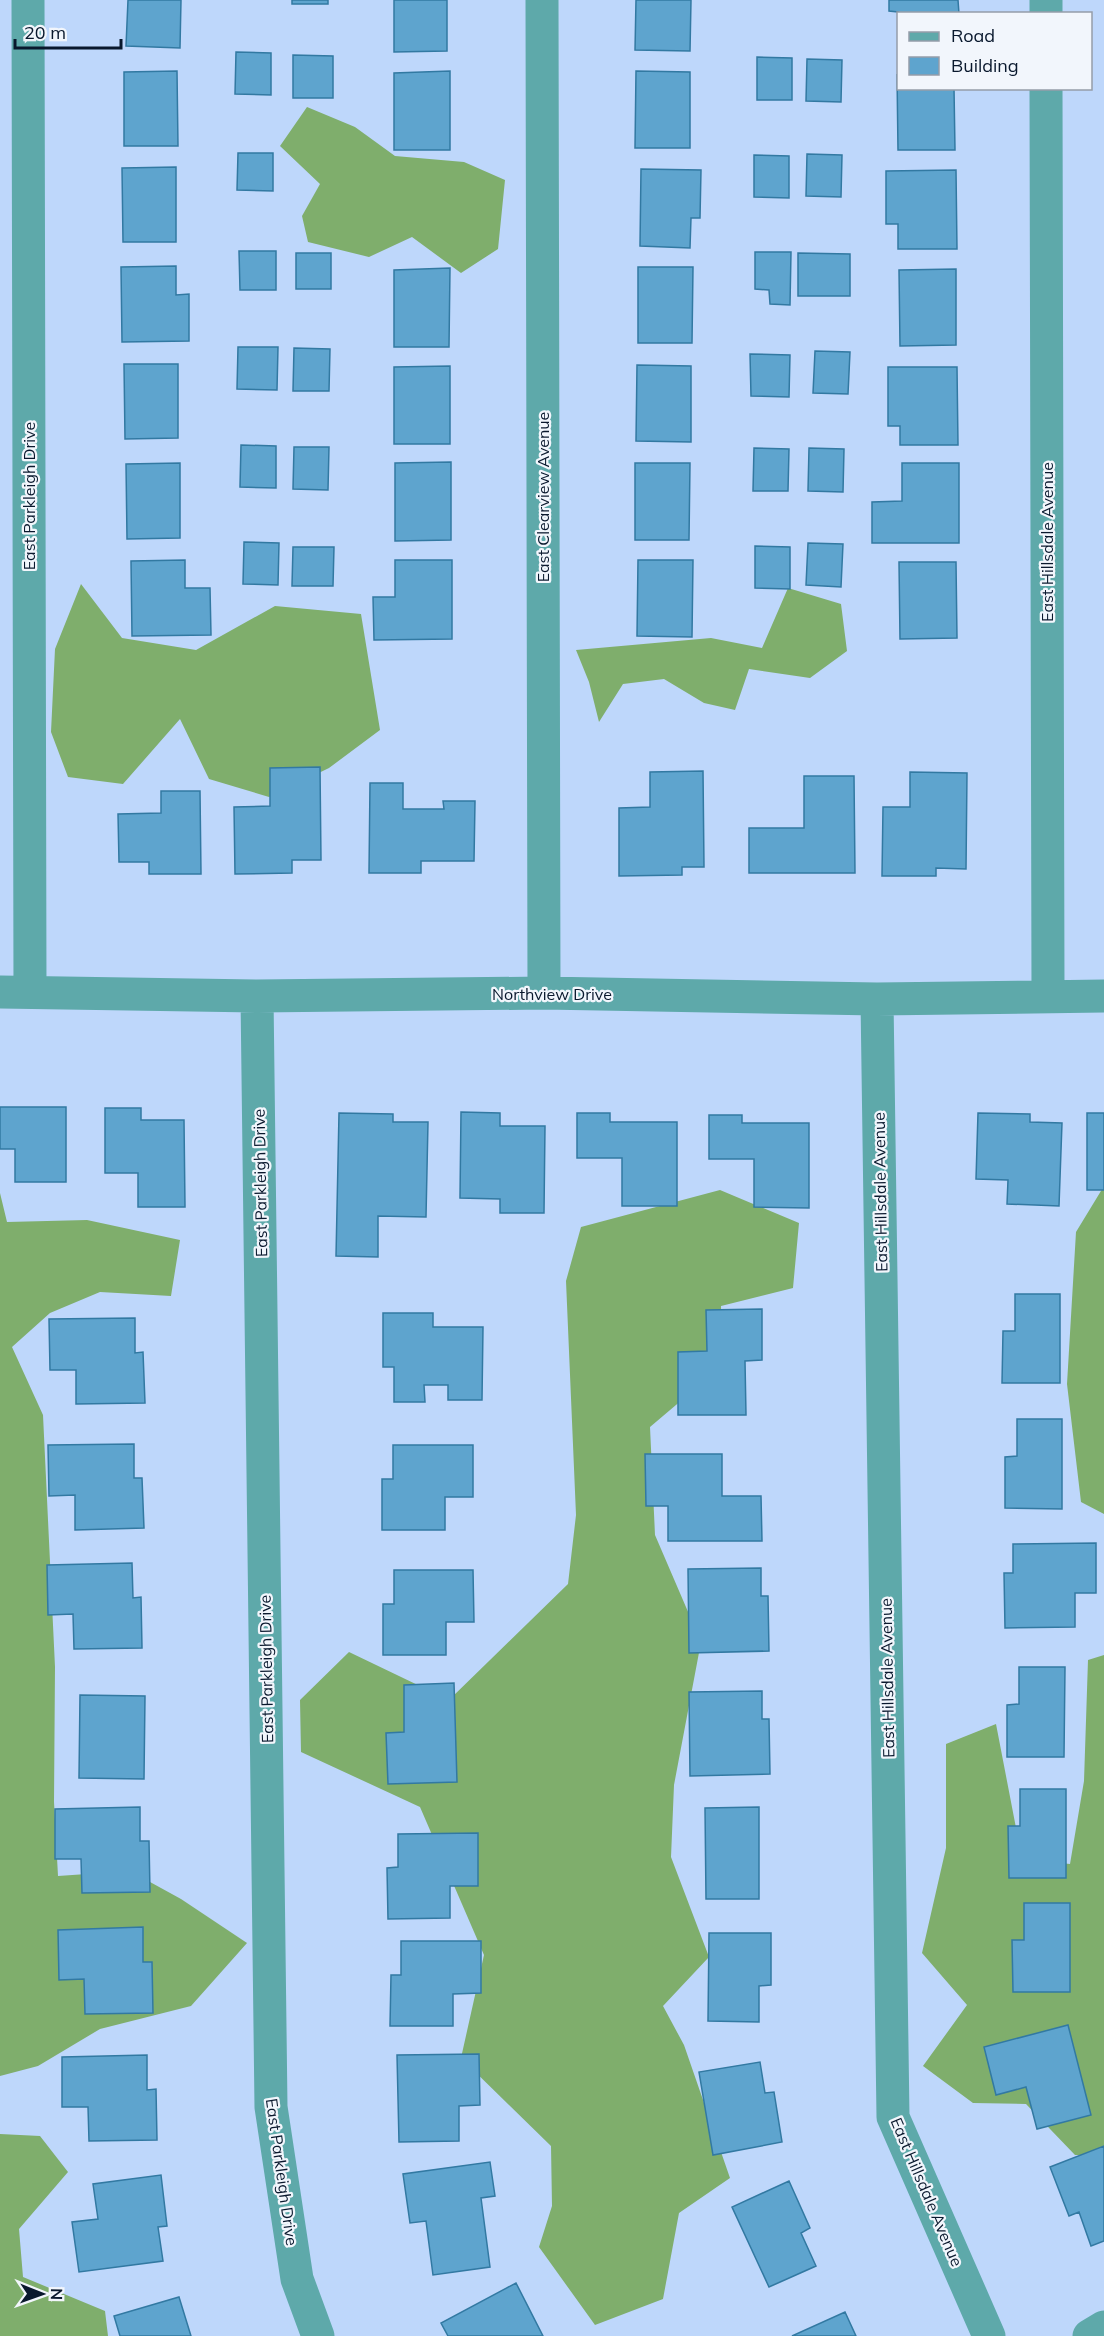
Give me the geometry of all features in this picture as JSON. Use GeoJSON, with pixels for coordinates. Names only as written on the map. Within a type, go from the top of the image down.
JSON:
{"type":"FeatureCollection","features":[{"type":"Feature","properties":{"kind":"street","name":"East Parkleigh Drive"},"geometry":{"type":"LineString","coordinates":[[15,992],[28,0]]}},
{"type":"Feature","properties":{"kind":"street","name":"East Clearview Avenue"},"geometry":{"type":"LineString","coordinates":[[542,0],[544,993]]}},
{"type":"Feature","properties":{"kind":"street","name":"East Hillsdale Avenue"},"geometry":{"type":"LineString","coordinates":[[1046,90],[1048,996]]}},
{"type":"Feature","properties":{"kind":"street","name":"Northview Drive"},"geometry":{"type":"LineString","coordinates":[[15,992],[257,996],[544,993],[877,999],[1104,996]]}},
{"type":"Feature","properties":{"kind":"street","name":"East Parkleigh Drive"},"geometry":{"type":"LineString","coordinates":[[257,996],[271,2107],[297,2278],[318,2336]]}},
{"type":"Feature","properties":{"kind":"street","name":"East Hillsdale Avenue"},"geometry":{"type":"LineString","coordinates":[[877,999],[893,2117],[989,2336]]}},
{"type":"Feature","properties":{"kind":"street"},"geometry":{"type":"LineString","coordinates":[[1089,2336],[1104,2327]]}},
{"type":"Feature","properties":{"kind":"green space"},"geometry":{"type":"Polygon","coordinates":[[[307,107],[355,127],[395,156],[464,162],[505,180],[498,249],[461,273],[412,237],[369,257],[308,242],[302,216],[320,184],[280,146],[307,107]]]}},
{"type":"Feature","properties":{"kind":"green space"},"geometry":{"type":"Polygon","coordinates":[[[81,584],[122,638],[196,650],[275,606],[361,614],[380,730],[329,768],[269,797],[209,779],[180,719],[123,784],[68,777],[51,732],[55,649],[81,584]]]}},
{"type":"Feature","properties":{"kind":"green space"},"geometry":{"type":"Polygon","coordinates":[[[788,588],[841,604],[847,651],[810,678],[749,669],[735,710],[704,703],[664,679],[623,684],[599,722],[589,682],[576,650],[711,638],[762,648],[788,588]]]}},
{"type":"Feature","properties":{"kind":"green space"},"geometry":{"type":"Polygon","coordinates":[[[1104,1186],[1104,1514],[1081,1502],[1067,1384],[1076,1232],[1104,1186]]]}},
{"type":"Feature","properties":{"kind":"green space"},"geometry":{"type":"Polygon","coordinates":[[[720,1190],[799,1223],[793,1288],[721,1306],[722,1366],[650,1427],[655,1535],[701,1642],[674,1785],[671,1857],[709,1957],[663,2006],[684,2045],[730,2178],[679,2213],[663,2299],[595,2325],[539,2247],[552,2206],[551,2146],[461,2058],[484,1955],[420,1807],[301,1752],[300,1700],[349,1652],[449,1700],[568,1584],[576,1515],[566,1281],[581,1227],[720,1190]]]}},
{"type":"Feature","properties":{"kind":"green space"},"geometry":{"type":"Polygon","coordinates":[[[0,1193],[7,1222],[87,1220],[180,1240],[171,1296],[100,1292],[50,1313],[12,1347],[43,1415],[55,1667],[54,1802],[58,1876],[130,1871],[181,1899],[247,1943],[191,2006],[100,2029],[38,2066],[0,2076],[0,1193]]]}},
{"type":"Feature","properties":{"kind":"green space"},"geometry":{"type":"Polygon","coordinates":[[[1104,1655],[1104,2155],[1075,2155],[1026,2104],[973,2103],[923,2066],[967,2005],[922,1953],[946,1848],[946,1744],[996,1724],[1022,1859],[1070,1864],[1084,1781],[1088,1660],[1104,1655]]]}},
{"type":"Feature","properties":{"kind":"green space"},"geometry":{"type":"Polygon","coordinates":[[[0,2134],[40,2136],[68,2172],[19,2229],[23,2277],[105,2311],[108,2336],[0,2336],[0,2134]]]}},
{"type":"Feature","properties":{"kind":"building"},"geometry":{"type":"Polygon","coordinates":[[[128,0],[181,0],[180,48],[126,46],[128,0]]]}},
{"type":"Feature","properties":{"kind":"building"},"geometry":{"type":"Polygon","coordinates":[[[292,0],[328,0],[328,4],[292,4],[292,0]]]}},
{"type":"Feature","properties":{"kind":"building"},"geometry":{"type":"Polygon","coordinates":[[[394,0],[447,0],[447,51],[394,52],[394,0]]]}},
{"type":"Feature","properties":{"kind":"building"},"geometry":{"type":"Polygon","coordinates":[[[636,0],[691,0],[690,51],[635,50],[636,0]]]}},
{"type":"Feature","properties":{"kind":"building"},"geometry":{"type":"Polygon","coordinates":[[[889,0],[958,0],[959,12],[889,11],[889,0]]]}},
{"type":"Feature","properties":{"kind":"building"},"geometry":{"type":"Polygon","coordinates":[[[236,52],[271,53],[271,95],[235,94],[236,52]]]}},
{"type":"Feature","properties":{"kind":"building"},"geometry":{"type":"Polygon","coordinates":[[[293,55],[333,56],[333,98],[293,98],[293,55]]]}},
{"type":"Feature","properties":{"kind":"building"},"geometry":{"type":"Polygon","coordinates":[[[757,57],[792,58],[792,100],[757,100],[757,57]]]}},
{"type":"Feature","properties":{"kind":"building"},"geometry":{"type":"Polygon","coordinates":[[[807,59],[842,60],[841,102],[806,101],[807,59]]]}},
{"type":"Feature","properties":{"kind":"building"},"geometry":{"type":"Polygon","coordinates":[[[177,71],[178,146],[124,146],[124,72],[177,71]]]}},
{"type":"Feature","properties":{"kind":"building"},"geometry":{"type":"Polygon","coordinates":[[[450,71],[450,150],[394,150],[394,73],[450,71]]]}},
{"type":"Feature","properties":{"kind":"building"},"geometry":{"type":"Polygon","coordinates":[[[636,71],[690,72],[690,148],[635,148],[636,71]]]}},
{"type":"Feature","properties":{"kind":"building"},"geometry":{"type":"Polygon","coordinates":[[[897,90],[954,90],[955,150],[898,150],[897,90]]]}},
{"type":"Feature","properties":{"kind":"building"},"geometry":{"type":"Polygon","coordinates":[[[238,153],[273,153],[273,191],[237,190],[238,153]]]}},
{"type":"Feature","properties":{"kind":"building"},"geometry":{"type":"Polygon","coordinates":[[[807,154],[842,155],[841,197],[806,196],[807,154]]]}},
{"type":"Feature","properties":{"kind":"building"},"geometry":{"type":"Polygon","coordinates":[[[754,155],[789,156],[789,198],[754,197],[754,155]]]}},
{"type":"Feature","properties":{"kind":"building"},"geometry":{"type":"Polygon","coordinates":[[[176,167],[176,242],[123,242],[122,168],[176,167]]]}},
{"type":"Feature","properties":{"kind":"building"},"geometry":{"type":"Polygon","coordinates":[[[641,169],[701,170],[700,218],[691,218],[690,248],[640,246],[641,169]]]}},
{"type":"Feature","properties":{"kind":"building"},"geometry":{"type":"Polygon","coordinates":[[[956,170],[957,249],[898,249],[898,224],[886,224],[886,171],[956,170]]]}},
{"type":"Feature","properties":{"kind":"building"},"geometry":{"type":"Polygon","coordinates":[[[239,251],[276,251],[276,290],[240,290],[239,251]]]}},
{"type":"Feature","properties":{"kind":"building"},"geometry":{"type":"Polygon","coordinates":[[[755,252],[791,252],[790,305],[770,304],[769,290],[755,289],[755,252]]]}},
{"type":"Feature","properties":{"kind":"building"},"geometry":{"type":"Polygon","coordinates":[[[296,253],[331,253],[331,289],[296,289],[296,253]]]}},
{"type":"Feature","properties":{"kind":"building"},"geometry":{"type":"Polygon","coordinates":[[[798,253],[850,254],[850,296],[798,296],[798,253]]]}},
{"type":"Feature","properties":{"kind":"building"},"geometry":{"type":"Polygon","coordinates":[[[176,266],[176,295],[189,294],[189,341],[122,342],[121,267],[176,266]]]}},
{"type":"Feature","properties":{"kind":"building"},"geometry":{"type":"Polygon","coordinates":[[[638,267],[693,267],[692,343],[638,343],[638,267]]]}},
{"type":"Feature","properties":{"kind":"building"},"geometry":{"type":"Polygon","coordinates":[[[450,268],[449,347],[394,347],[394,270],[450,268]]]}},
{"type":"Feature","properties":{"kind":"building"},"geometry":{"type":"Polygon","coordinates":[[[956,269],[956,345],[900,346],[899,270],[956,269]]]}},
{"type":"Feature","properties":{"kind":"building"},"geometry":{"type":"Polygon","coordinates":[[[238,347],[278,347],[277,390],[237,389],[238,347]]]}},
{"type":"Feature","properties":{"kind":"building"},"geometry":{"type":"Polygon","coordinates":[[[294,348],[330,349],[329,391],[293,391],[294,348]]]}},
{"type":"Feature","properties":{"kind":"building"},"geometry":{"type":"Polygon","coordinates":[[[815,351],[850,352],[848,394],[813,393],[815,351]]]}},
{"type":"Feature","properties":{"kind":"building"},"geometry":{"type":"Polygon","coordinates":[[[750,354],[790,355],[789,397],[751,396],[750,354]]]}},
{"type":"Feature","properties":{"kind":"building"},"geometry":{"type":"Polygon","coordinates":[[[124,364],[178,364],[178,438],[125,439],[124,364]]]}},
{"type":"Feature","properties":{"kind":"building"},"geometry":{"type":"Polygon","coordinates":[[[637,365],[691,366],[691,442],[636,441],[637,365]]]}},
{"type":"Feature","properties":{"kind":"building"},"geometry":{"type":"Polygon","coordinates":[[[450,366],[450,444],[394,444],[394,367],[450,366]]]}},
{"type":"Feature","properties":{"kind":"building"},"geometry":{"type":"Polygon","coordinates":[[[888,367],[957,367],[958,445],[900,445],[900,426],[888,426],[888,367]]]}},
{"type":"Feature","properties":{"kind":"building"},"geometry":{"type":"Polygon","coordinates":[[[241,445],[276,446],[276,488],[240,487],[241,445]]]}},
{"type":"Feature","properties":{"kind":"building"},"geometry":{"type":"Polygon","coordinates":[[[294,447],[329,447],[328,490],[293,489],[294,447]]]}},
{"type":"Feature","properties":{"kind":"building"},"geometry":{"type":"Polygon","coordinates":[[[754,448],[789,449],[788,491],[753,491],[754,448]]]}},
{"type":"Feature","properties":{"kind":"building"},"geometry":{"type":"Polygon","coordinates":[[[809,448],[844,449],[843,492],[808,491],[809,448]]]}},
{"type":"Feature","properties":{"kind":"building"},"geometry":{"type":"Polygon","coordinates":[[[451,462],[451,540],[395,541],[395,463],[451,462]]]}},
{"type":"Feature","properties":{"kind":"building"},"geometry":{"type":"Polygon","coordinates":[[[180,463],[180,538],[127,539],[126,464],[180,463]]]}},
{"type":"Feature","properties":{"kind":"building"},"geometry":{"type":"Polygon","coordinates":[[[635,463],[690,463],[689,540],[635,540],[635,463]]]}},
{"type":"Feature","properties":{"kind":"building"},"geometry":{"type":"Polygon","coordinates":[[[902,463],[959,463],[959,543],[872,543],[872,502],[902,501],[902,463]]]}},
{"type":"Feature","properties":{"kind":"building"},"geometry":{"type":"Polygon","coordinates":[[[244,542],[279,543],[278,585],[243,584],[244,542]]]}},
{"type":"Feature","properties":{"kind":"building"},"geometry":{"type":"Polygon","coordinates":[[[808,543],[843,544],[841,587],[806,585],[808,543]]]}},
{"type":"Feature","properties":{"kind":"building"},"geometry":{"type":"Polygon","coordinates":[[[755,546],[790,547],[790,589],[755,588],[755,546]]]}},
{"type":"Feature","properties":{"kind":"building"},"geometry":{"type":"Polygon","coordinates":[[[293,547],[334,547],[333,586],[292,586],[293,547]]]}},
{"type":"Feature","properties":{"kind":"building"},"geometry":{"type":"Polygon","coordinates":[[[185,560],[185,588],[210,588],[211,635],[132,636],[131,561],[185,560]]]}},
{"type":"Feature","properties":{"kind":"building"},"geometry":{"type":"Polygon","coordinates":[[[395,560],[452,560],[452,639],[374,640],[373,597],[395,597],[395,560]]]}},
{"type":"Feature","properties":{"kind":"building"},"geometry":{"type":"Polygon","coordinates":[[[638,560],[693,560],[692,637],[637,636],[638,560]]]}},
{"type":"Feature","properties":{"kind":"building"},"geometry":{"type":"Polygon","coordinates":[[[899,562],[956,562],[957,638],[900,639],[899,562]]]}},
{"type":"Feature","properties":{"kind":"building"},"geometry":{"type":"Polygon","coordinates":[[[320,767],[321,860],[292,860],[292,873],[235,874],[234,807],[270,806],[270,768],[320,767]]]}},
{"type":"Feature","properties":{"kind":"building"},"geometry":{"type":"Polygon","coordinates":[[[703,771],[704,867],[682,867],[682,875],[619,876],[619,808],[650,807],[650,772],[703,771]]]}},
{"type":"Feature","properties":{"kind":"building"},"geometry":{"type":"Polygon","coordinates":[[[910,772],[967,773],[966,869],[936,868],[936,876],[882,876],[883,807],[910,807],[910,772]]]}},
{"type":"Feature","properties":{"kind":"building"},"geometry":{"type":"Polygon","coordinates":[[[804,776],[854,776],[855,873],[749,873],[749,828],[804,828],[804,776]]]}},
{"type":"Feature","properties":{"kind":"building"},"geometry":{"type":"Polygon","coordinates":[[[370,783],[403,783],[403,809],[444,809],[443,801],[475,801],[474,861],[421,861],[421,873],[369,873],[370,783]]]}},
{"type":"Feature","properties":{"kind":"building"},"geometry":{"type":"Polygon","coordinates":[[[161,791],[200,791],[201,874],[149,874],[149,862],[119,862],[118,814],[161,813],[161,791]]]}},
{"type":"Feature","properties":{"kind":"building"},"geometry":{"type":"Polygon","coordinates":[[[0,1107],[66,1107],[66,1182],[15,1182],[15,1149],[0,1149],[0,1107]]]}},
{"type":"Feature","properties":{"kind":"building"},"geometry":{"type":"Polygon","coordinates":[[[105,1108],[141,1108],[141,1120],[184,1120],[185,1207],[138,1207],[138,1173],[105,1173],[105,1108]]]}},
{"type":"Feature","properties":{"kind":"building"},"geometry":{"type":"Polygon","coordinates":[[[461,1112],[500,1113],[500,1126],[545,1126],[544,1213],[500,1213],[500,1199],[460,1198],[461,1112]]]}},
{"type":"Feature","properties":{"kind":"building"},"geometry":{"type":"Polygon","coordinates":[[[339,1113],[393,1114],[393,1122],[428,1122],[426,1217],[378,1216],[378,1257],[336,1256],[339,1113]]]}},
{"type":"Feature","properties":{"kind":"building"},"geometry":{"type":"Polygon","coordinates":[[[577,1113],[610,1113],[610,1122],[677,1122],[677,1206],[622,1206],[622,1158],[577,1158],[577,1113]]]}},
{"type":"Feature","properties":{"kind":"building"},"geometry":{"type":"Polygon","coordinates":[[[978,1113],[1030,1114],[1030,1122],[1062,1123],[1059,1206],[1007,1204],[1008,1180],[976,1179],[978,1113]]]}},
{"type":"Feature","properties":{"kind":"building"},"geometry":{"type":"Polygon","coordinates":[[[1087,1113],[1104,1113],[1104,1190],[1087,1190],[1087,1113]]]}},
{"type":"Feature","properties":{"kind":"building"},"geometry":{"type":"Polygon","coordinates":[[[709,1115],[742,1115],[742,1123],[809,1123],[809,1208],[754,1207],[754,1159],[709,1159],[709,1115]]]}},
{"type":"Feature","properties":{"kind":"building"},"geometry":{"type":"Polygon","coordinates":[[[1015,1294],[1060,1294],[1060,1383],[1002,1383],[1003,1331],[1015,1331],[1015,1294]]]}},
{"type":"Feature","properties":{"kind":"building"},"geometry":{"type":"Polygon","coordinates":[[[762,1309],[762,1360],[745,1361],[746,1415],[678,1415],[678,1352],[707,1351],[706,1310],[762,1309]]]}},
{"type":"Feature","properties":{"kind":"building"},"geometry":{"type":"Polygon","coordinates":[[[383,1313],[433,1313],[433,1327],[483,1327],[482,1400],[448,1400],[448,1385],[424,1385],[425,1402],[394,1402],[394,1367],[383,1367],[383,1313]]]}},
{"type":"Feature","properties":{"kind":"building"},"geometry":{"type":"Polygon","coordinates":[[[135,1318],[135,1353],[143,1352],[145,1403],[76,1404],[76,1370],[50,1370],[49,1319],[135,1318]]]}},
{"type":"Feature","properties":{"kind":"building"},"geometry":{"type":"Polygon","coordinates":[[[1017,1419],[1062,1419],[1062,1509],[1005,1508],[1005,1457],[1017,1456],[1017,1419]]]}},
{"type":"Feature","properties":{"kind":"building"},"geometry":{"type":"Polygon","coordinates":[[[134,1444],[134,1478],[142,1478],[144,1528],[75,1530],[75,1495],[49,1496],[48,1445],[134,1444]]]}},
{"type":"Feature","properties":{"kind":"building"},"geometry":{"type":"Polygon","coordinates":[[[393,1445],[473,1445],[473,1497],[445,1497],[445,1530],[382,1530],[382,1479],[393,1479],[393,1445]]]}},
{"type":"Feature","properties":{"kind":"building"},"geometry":{"type":"Polygon","coordinates":[[[645,1454],[722,1454],[722,1496],[761,1496],[762,1541],[668,1541],[668,1506],[646,1506],[645,1454]]]}},
{"type":"Feature","properties":{"kind":"building"},"geometry":{"type":"Polygon","coordinates":[[[1096,1543],[1096,1593],[1075,1593],[1075,1627],[1005,1628],[1004,1573],[1013,1573],[1013,1544],[1096,1543]]]}},
{"type":"Feature","properties":{"kind":"building"},"geometry":{"type":"Polygon","coordinates":[[[132,1563],[133,1598],[141,1597],[142,1648],[74,1649],[73,1614],[48,1615],[47,1565],[132,1563]]]}},
{"type":"Feature","properties":{"kind":"building"},"geometry":{"type":"Polygon","coordinates":[[[761,1568],[761,1596],[768,1596],[769,1651],[689,1653],[688,1569],[761,1568]]]}},
{"type":"Feature","properties":{"kind":"building"},"geometry":{"type":"Polygon","coordinates":[[[394,1570],[473,1570],[474,1622],[446,1622],[446,1655],[383,1655],[383,1604],[394,1604],[394,1570]]]}},
{"type":"Feature","properties":{"kind":"building"},"geometry":{"type":"Polygon","coordinates":[[[1019,1667],[1065,1667],[1064,1757],[1007,1757],[1007,1705],[1019,1704],[1019,1667]]]}},
{"type":"Feature","properties":{"kind":"building"},"geometry":{"type":"Polygon","coordinates":[[[454,1683],[457,1782],[388,1784],[386,1733],[404,1732],[404,1685],[454,1683]]]}},
{"type":"Feature","properties":{"kind":"building"},"geometry":{"type":"Polygon","coordinates":[[[762,1691],[762,1719],[769,1719],[770,1774],[690,1776],[689,1692],[762,1691]]]}},
{"type":"Feature","properties":{"kind":"building"},"geometry":{"type":"Polygon","coordinates":[[[80,1695],[145,1696],[144,1779],[79,1778],[80,1695]]]}},
{"type":"Feature","properties":{"kind":"building"},"geometry":{"type":"Polygon","coordinates":[[[1020,1789],[1066,1789],[1066,1878],[1009,1878],[1008,1826],[1020,1826],[1020,1789]]]}},
{"type":"Feature","properties":{"kind":"building"},"geometry":{"type":"Polygon","coordinates":[[[140,1807],[140,1841],[149,1841],[150,1892],[82,1893],[81,1859],[55,1859],[55,1809],[140,1807]]]}},
{"type":"Feature","properties":{"kind":"building"},"geometry":{"type":"Polygon","coordinates":[[[759,1807],[759,1899],[706,1899],[705,1808],[759,1807]]]}},
{"type":"Feature","properties":{"kind":"building"},"geometry":{"type":"Polygon","coordinates":[[[478,1833],[478,1886],[450,1886],[450,1918],[388,1919],[387,1868],[398,1867],[398,1834],[478,1833]]]}},
{"type":"Feature","properties":{"kind":"building"},"geometry":{"type":"Polygon","coordinates":[[[1024,1903],[1070,1903],[1070,1992],[1013,1992],[1012,1940],[1024,1940],[1024,1903]]]}},
{"type":"Feature","properties":{"kind":"building"},"geometry":{"type":"Polygon","coordinates":[[[143,1927],[143,1962],[152,1962],[153,2013],[85,2014],[84,1979],[59,1980],[58,1930],[143,1927]]]}},
{"type":"Feature","properties":{"kind":"building"},"geometry":{"type":"Polygon","coordinates":[[[709,1933],[771,1933],[771,1985],[759,1986],[759,2022],[708,2021],[709,1933]]]}},
{"type":"Feature","properties":{"kind":"building"},"geometry":{"type":"Polygon","coordinates":[[[401,1941],[481,1941],[481,1993],[453,1994],[453,2026],[390,2026],[391,1975],[401,1975],[401,1941]]]}},
{"type":"Feature","properties":{"kind":"building"},"geometry":{"type":"Polygon","coordinates":[[[1068,2025],[1091,2115],[1037,2129],[1026,2087],[996,2095],[984,2047],[1068,2025]]]}},
{"type":"Feature","properties":{"kind":"building"},"geometry":{"type":"Polygon","coordinates":[[[479,2054],[480,2105],[459,2106],[459,2141],[399,2142],[397,2055],[479,2054]]]}},
{"type":"Feature","properties":{"kind":"building"},"geometry":{"type":"Polygon","coordinates":[[[147,2055],[147,2090],[156,2089],[157,2140],[89,2141],[88,2107],[62,2107],[62,2057],[147,2055]]]}},
{"type":"Feature","properties":{"kind":"building"},"geometry":{"type":"Polygon","coordinates":[[[760,2062],[765,2093],[774,2092],[782,2142],[713,2155],[699,2072],[760,2062]]]}},
{"type":"Feature","properties":{"kind":"building"},"geometry":{"type":"Polygon","coordinates":[[[1104,2146],[1104,2241],[1091,2246],[1079,2212],[1069,2216],[1050,2167],[1104,2146]]]}},
{"type":"Feature","properties":{"kind":"building"},"geometry":{"type":"Polygon","coordinates":[[[490,2162],[495,2196],[481,2198],[490,2267],[433,2275],[426,2221],[410,2223],[403,2174],[490,2162]]]}},
{"type":"Feature","properties":{"kind":"building"},"geometry":{"type":"Polygon","coordinates":[[[161,2175],[167,2226],[158,2227],[163,2261],[79,2272],[72,2222],[98,2219],[93,2184],[161,2175]]]}},
{"type":"Feature","properties":{"kind":"building"},"geometry":{"type":"Polygon","coordinates":[[[789,2181],[810,2228],[801,2233],[816,2266],[769,2287],[732,2207],[789,2181]]]}},
{"type":"Feature","properties":{"kind":"building"},"geometry":{"type":"Polygon","coordinates":[[[516,2283],[543,2336],[448,2336],[441,2323],[516,2283]]]}},
{"type":"Feature","properties":{"kind":"building"},"geometry":{"type":"Polygon","coordinates":[[[179,2297],[191,2336],[120,2336],[114,2316],[179,2297]]]}},
{"type":"Feature","properties":{"kind":"building"},"geometry":{"type":"Polygon","coordinates":[[[845,2312],[856,2336],[792,2336],[845,2312]]]}}]}
